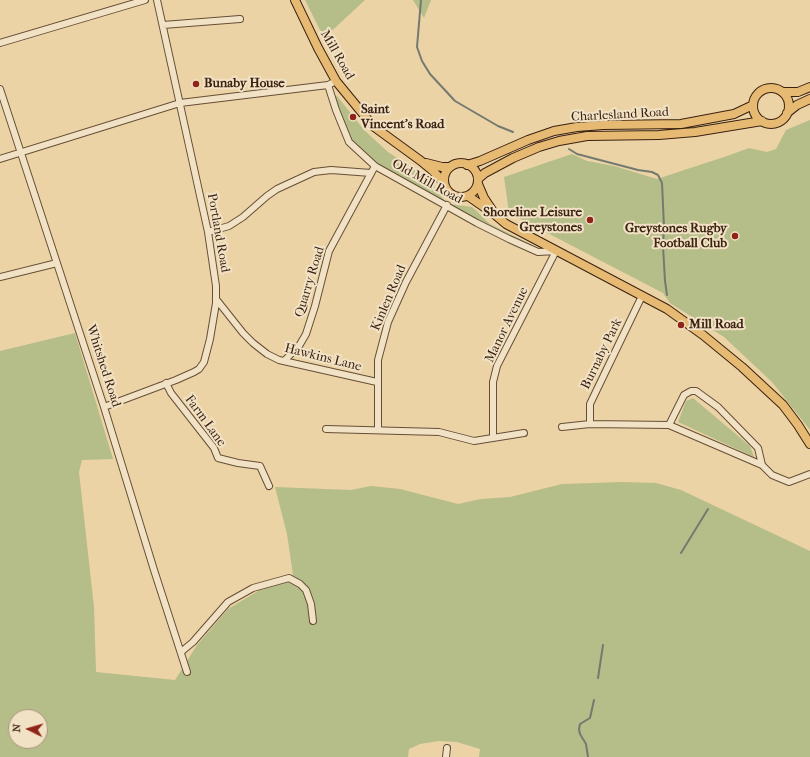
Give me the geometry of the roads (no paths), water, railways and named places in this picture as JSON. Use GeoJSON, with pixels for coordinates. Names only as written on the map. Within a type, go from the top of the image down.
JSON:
{"type":"FeatureCollection","features":[{"type":"Feature","properties":{"kind":"main road","name":"Mill Road"},"geometry":{"type":"LineString","coordinates":[[295,0],[336,81],[373,126],[421,161],[444,183]]}},
{"type":"Feature","properties":{"kind":"main road"},"geometry":{"type":"LineString","coordinates":[[783,92],[798,92],[810,87]]}},
{"type":"Feature","properties":{"kind":"main road"},"geometry":{"type":"LineString","coordinates":[[776,88],[783,92],[788,100],[789,107],[782,120],[774,123],[766,123],[762,121],[755,113],[753,105],[756,95],[763,90],[776,88]]}},
{"type":"Feature","properties":{"kind":"main road"},"geometry":{"type":"LineString","coordinates":[[787,113],[810,99]]}},
{"type":"Feature","properties":{"kind":"main road","name":"Charlesland Road"},"geometry":{"type":"LineString","coordinates":[[468,165],[554,131],[603,125],[681,124],[734,114],[753,105]]}},
{"type":"Feature","properties":{"kind":"main road","name":"Charlesland Road"},"geometry":{"type":"LineString","coordinates":[[478,182],[485,173],[513,158],[539,147],[559,141],[587,136],[659,135],[695,132],[762,121]]}},
{"type":"Feature","properties":{"kind":"main road","name":"Mill Road"},"geometry":{"type":"LineString","coordinates":[[421,161],[442,167],[450,167]]}},
{"type":"Feature","properties":{"kind":"main road"},"geometry":{"type":"LineString","coordinates":[[478,182],[475,190],[468,196],[462,198],[455,197],[448,192],[444,183],[445,175],[450,167],[457,164],[468,165],[476,172],[484,198],[494,214]]}},
{"type":"Feature","properties":{"kind":"main road"},"geometry":{"type":"LineString","coordinates":[[468,196],[506,224],[667,309],[679,317],[742,367],[783,405],[810,444]]}},
{"type":"Feature","properties":{"kind":"street"},"geometry":{"type":"LineString","coordinates":[[0,44],[145,0]]}},
{"type":"Feature","properties":{"kind":"street","name":"Portland Road"},"geometry":{"type":"LineString","coordinates":[[104,407],[194,372],[204,362],[210,339],[216,299],[216,286],[208,232],[157,0]]}},
{"type":"Feature","properties":{"kind":"street"},"geometry":{"type":"LineString","coordinates":[[163,25],[240,19]]}},
{"type":"Feature","properties":{"kind":"street"},"geometry":{"type":"LineString","coordinates":[[0,159],[180,103],[328,84],[336,81]]}},
{"type":"Feature","properties":{"kind":"street","name":"Old Mill Road"},"geometry":{"type":"LineString","coordinates":[[328,84],[336,110],[349,142],[375,166],[478,223],[538,252],[556,251]]}},
{"type":"Feature","properties":{"kind":"street","name":"Whitshed Road"},"geometry":{"type":"LineString","coordinates":[[0,89],[104,407],[187,672]]}},
{"type":"Feature","properties":{"kind":"street","name":"Quarry Road"},"geometry":{"type":"LineString","coordinates":[[285,360],[299,346],[306,334],[329,251],[375,166]]}},
{"type":"Feature","properties":{"kind":"street"},"geometry":{"type":"LineString","coordinates":[[208,232],[229,226],[243,217],[277,189],[314,172],[331,170],[371,173]]}},
{"type":"Feature","properties":{"kind":"street","name":"Kinlen Road"},"geometry":{"type":"LineString","coordinates":[[378,430],[378,360],[388,322],[406,282],[447,205]]}},
{"type":"Feature","properties":{"kind":"street","name":"Manor Avenue"},"geometry":{"type":"LineString","coordinates":[[493,437],[493,382],[497,366],[556,251]]}},
{"type":"Feature","properties":{"kind":"street"},"geometry":{"type":"LineString","coordinates":[[0,277],[57,263]]}},
{"type":"Feature","properties":{"kind":"street","name":"Burnaby Park"},"geometry":{"type":"LineString","coordinates":[[590,424],[590,404],[642,296]]}},
{"type":"Feature","properties":{"kind":"street","name":"Hawkins Lane"},"geometry":{"type":"LineString","coordinates":[[216,299],[243,333],[253,343],[268,354],[280,360],[377,382]]}},
{"type":"Feature","properties":{"kind":"street","name":"Farm Lane"},"geometry":{"type":"LineString","coordinates":[[166,383],[171,393],[214,448],[218,458],[260,466],[269,486]]}},
{"type":"Feature","properties":{"kind":"street"},"geometry":{"type":"LineString","coordinates":[[669,425],[684,395],[691,391],[696,391],[718,407],[758,448],[762,465]]}},
{"type":"Feature","properties":{"kind":"street"},"geometry":{"type":"LineString","coordinates":[[562,427],[590,424],[669,425],[762,465],[772,475],[789,482],[810,474]]}},
{"type":"Feature","properties":{"kind":"street"},"geometry":{"type":"LineString","coordinates":[[326,429],[439,432],[474,440],[524,433]]}},
{"type":"Feature","properties":{"kind":"street"},"geometry":{"type":"LineString","coordinates":[[181,652],[193,642],[228,602],[253,588],[289,578],[300,584],[306,590],[311,604],[314,621]]}},
{"type":"Feature","properties":{"kind":"street"},"geometry":{"type":"LineString","coordinates":[[446,757],[447,748]]}},
{"type":"Feature","properties":{"kind":"waterway"},"geometry":{"type":"LineString","coordinates":[[421,0],[417,47],[422,61],[430,74],[455,101],[498,126],[513,132]]}},
{"type":"Feature","properties":{"kind":"waterway"},"geometry":{"type":"LineString","coordinates":[[569,149],[577,154],[638,170],[652,172],[658,175],[662,183],[664,227],[663,246],[667,295]]}},
{"type":"Feature","properties":{"kind":"waterway"},"geometry":{"type":"LineString","coordinates":[[681,553],[708,509]]}},
{"type":"Feature","properties":{"kind":"waterway"},"geometry":{"type":"LineString","coordinates":[[598,678],[603,645]]}},
{"type":"Feature","properties":{"kind":"waterway"},"geometry":{"type":"LineString","coordinates":[[588,757],[586,744],[580,734],[579,729],[580,724],[590,718],[594,700]]}},
{"type":"Feature","properties":{"kind":"place","name":"Bunaby House"},"geometry":{"type":"Point","coordinates":[196,84]}},
{"type":"Feature","properties":{"kind":"place","name":"Saint Vincent's Road"},"geometry":{"type":"Point","coordinates":[353,117]}},
{"type":"Feature","properties":{"kind":"place","name":"Shoreline Leisure Greystones"},"geometry":{"type":"Point","coordinates":[590,220]}},
{"type":"Feature","properties":{"kind":"place","name":"Greystones Rugby Football Club"},"geometry":{"type":"Point","coordinates":[735,236]}},
{"type":"Feature","properties":{"kind":"place","name":"Mill Road"},"geometry":{"type":"Point","coordinates":[681,325]}}]}
